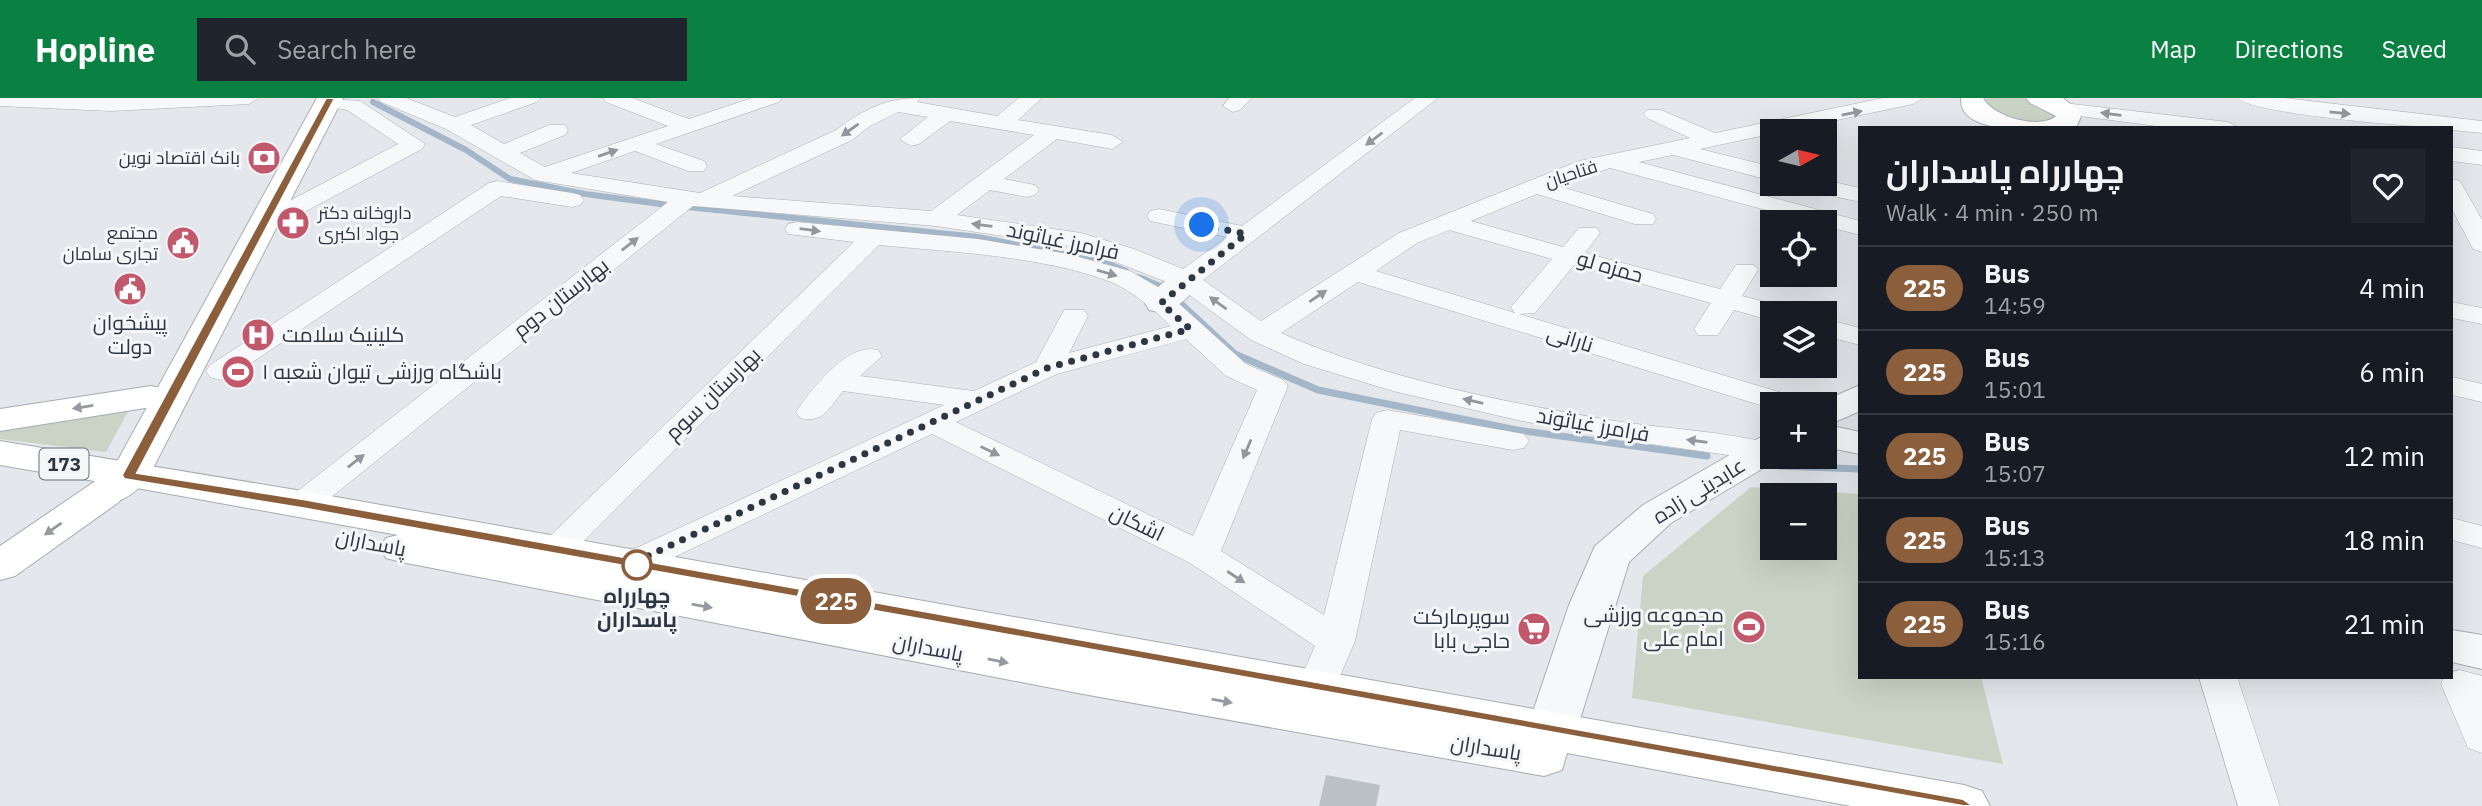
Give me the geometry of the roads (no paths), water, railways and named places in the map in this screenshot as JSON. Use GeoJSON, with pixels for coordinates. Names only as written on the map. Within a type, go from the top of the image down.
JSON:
{"type":"FeatureCollection","features":[{"type":"Feature","properties":{"kind":"main road"},"geometry":{"type":"LineString","coordinates":[[2039,98],[2056,118]]}},
{"type":"Feature","properties":{"kind":"main road"},"geometry":{"type":"LineString","coordinates":[[1968,99],[1977,111],[2018,126]]}},
{"type":"Feature","properties":{"kind":"main road"},"geometry":{"type":"LineString","coordinates":[[0,566],[117,484],[324,111]]}},
{"type":"Feature","properties":{"kind":"main road"},"geometry":{"type":"LineString","coordinates":[[117,484],[115,462],[151,397],[324,111]]}},
{"type":"Feature","properties":{"kind":"main road"},"geometry":{"type":"LineString","coordinates":[[0,420],[151,397]]}},
{"type":"Feature","properties":{"kind":"main road","name":"پاسداران"},"geometry":{"type":"LineString","coordinates":[[0,453],[117,484],[1309,702],[1550,745],[1964,806]]}},
{"type":"Feature","properties":{"kind":"main road","name":"پاسداران"},"geometry":{"type":"LineString","coordinates":[[0,474],[302,503],[543,562]]}},
{"type":"Feature","properties":{"kind":"main road","name":"پاسداران"},"geometry":{"type":"LineString","coordinates":[[1550,745],[1816,806]]}},
{"type":"Feature","properties":{"kind":"street"},"geometry":{"type":"LineString","coordinates":[[0,117],[9,100],[249,98]]}},
{"type":"Feature","properties":{"kind":"street","name":"فرامرز غیاثوند"},"geometry":{"type":"LineString","coordinates":[[388,98],[454,124],[543,175],[872,238],[978,247],[1068,262],[1121,277],[1161,303],[1236,370],[1273,386],[1202,555]]}},
{"type":"Feature","properties":{"kind":"street"},"geometry":{"type":"LineString","coordinates":[[454,124],[530,98]]}},
{"type":"Feature","properties":{"kind":"street"},"geometry":{"type":"LineString","coordinates":[[613,98],[642,101],[688,126]]}},
{"type":"Feature","properties":{"kind":"street"},"geometry":{"type":"LineString","coordinates":[[543,175],[688,126],[733,103],[772,98]]}},
{"type":"Feature","properties":{"kind":"street"},"geometry":{"type":"LineString","coordinates":[[1001,123],[1032,98]]}},
{"type":"Feature","properties":{"kind":"street"},"geometry":{"type":"LineString","coordinates":[[1161,303],[1186,280],[1428,98]]}},
{"type":"Feature","properties":{"kind":"street","name":"فتاحیان"},"geometry":{"type":"LineString","coordinates":[[1261,334],[1408,238],[1587,166],[1913,98]]}},
{"type":"Feature","properties":{"kind":"street"},"geometry":{"type":"LineString","coordinates":[[2230,126],[2237,108],[2235,98]]}},
{"type":"Feature","properties":{"kind":"street"},"geometry":{"type":"LineString","coordinates":[[2248,98],[2419,125],[2450,126]]}},
{"type":"Feature","properties":{"kind":"street"},"geometry":{"type":"LineString","coordinates":[[2398,98],[2419,125]]}},
{"type":"Feature","properties":{"kind":"street"},"geometry":{"type":"LineString","coordinates":[[903,101],[946,114],[1112,142]]}},
{"type":"Feature","properties":{"kind":"street","name":"بهارستان دوم"},"geometry":{"type":"LineString","coordinates":[[302,503],[687,204],[844,135],[862,121],[903,101]]}},
{"type":"Feature","properties":{"kind":"street"},"geometry":{"type":"LineString","coordinates":[[260,226],[414,144],[324,111]]}},
{"type":"Feature","properties":{"kind":"street"},"geometry":{"type":"LineString","coordinates":[[911,139],[946,114]]}},
{"type":"Feature","properties":{"kind":"street"},"geometry":{"type":"LineString","coordinates":[[1654,114],[1715,141]]}},
{"type":"Feature","properties":{"kind":"street"},"geometry":{"type":"LineString","coordinates":[[2056,118],[2194,126]]}},
{"type":"Feature","properties":{"kind":"street"},"geometry":{"type":"LineString","coordinates":[[2453,126],[2482,127]]}},
{"type":"Feature","properties":{"kind":"street"},"geometry":{"type":"LineString","coordinates":[[505,151],[557,130]]}},
{"type":"Feature","properties":{"kind":"street"},"geometry":{"type":"LineString","coordinates":[[936,219],[1051,133]]}},
{"type":"Feature","properties":{"kind":"street"},"geometry":{"type":"LineString","coordinates":[[636,144],[696,166]]}},
{"type":"Feature","properties":{"kind":"street"},"geometry":{"type":"LineString","coordinates":[[1672,149],[1760,171]]}},
{"type":"Feature","properties":{"kind":"street"},"geometry":{"type":"LineString","coordinates":[[2453,155],[2482,158]]}},
{"type":"Feature","properties":{"kind":"street"},"geometry":{"type":"LineString","coordinates":[[1614,162],[1770,210]]}},
{"type":"Feature","properties":{"kind":"street"},"geometry":{"type":"LineString","coordinates":[[1587,166],[1657,186]]}},
{"type":"Feature","properties":{"kind":"street"},"geometry":{"type":"LineString","coordinates":[[992,177],[1034,186]]}},
{"type":"Feature","properties":{"kind":"street"},"geometry":{"type":"LineString","coordinates":[[1534,186],[1644,219]]}},
{"type":"Feature","properties":{"kind":"street","name":"فرامرز غیاثوند"},"geometry":{"type":"LineString","coordinates":[[220,371],[497,188],[687,204],[936,219],[1081,240],[1125,254],[1186,280],[1261,334],[1314,358],[1416,388],[1615,430],[1760,447]]}},
{"type":"Feature","properties":{"kind":"street"},"geometry":{"type":"LineString","coordinates":[[2453,188],[2482,244]]}},
{"type":"Feature","properties":{"kind":"street"},"geometry":{"type":"LineString","coordinates":[[1838,190],[1858,195]]}},
{"type":"Feature","properties":{"kind":"street"},"geometry":{"type":"LineString","coordinates":[[1159,216],[1246,234]]}},
{"type":"Feature","properties":{"kind":"street","name":"حمزه لو"},"geometry":{"type":"LineString","coordinates":[[1446,222],[1760,309]]}},
{"type":"Feature","properties":{"kind":"street"},"geometry":{"type":"LineString","coordinates":[[1837,224],[1858,228]]}},
{"type":"Feature","properties":{"kind":"street"},"geometry":{"type":"LineString","coordinates":[[1525,307],[1588,233]]}},
{"type":"Feature","properties":{"kind":"street","name":"بهارستان سوم"},"geometry":{"type":"LineString","coordinates":[[543,562],[872,238]]}},
{"type":"Feature","properties":{"kind":"street"},"geometry":{"type":"LineString","coordinates":[[1708,329],[1745,270]]}},
{"type":"Feature","properties":{"kind":"street","name":"نارانی"},"geometry":{"type":"LineString","coordinates":[[1353,272],[1398,299],[1760,396]]}},
{"type":"Feature","properties":{"kind":"street"},"geometry":{"type":"LineString","coordinates":[[2453,310],[2482,316]]}},
{"type":"Feature","properties":{"kind":"street"},"geometry":{"type":"LineString","coordinates":[[1047,368],[1074,316]]}},
{"type":"Feature","properties":{"kind":"street"},"geometry":{"type":"LineString","coordinates":[[618,576],[929,421],[1047,368],[1190,329]]}},
{"type":"Feature","properties":{"kind":"street"},"geometry":{"type":"LineString","coordinates":[[1837,330],[1858,336]]}},
{"type":"Feature","properties":{"kind":"street"},"geometry":{"type":"LineString","coordinates":[[811,412],[835,381],[868,356]]}},
{"type":"Feature","properties":{"kind":"street"},"geometry":{"type":"LineString","coordinates":[[835,381],[975,400]]}},
{"type":"Feature","properties":{"kind":"street"},"geometry":{"type":"LineString","coordinates":[[2453,386],[2482,393]]}},
{"type":"Feature","properties":{"kind":"street"},"geometry":{"type":"LineString","coordinates":[[1837,408],[1858,397]]}},
{"type":"Feature","properties":{"kind":"street","name":"فرامرز غیاثوند"},"geometry":{"type":"LineString","coordinates":[[1336,641],[1387,419],[1513,441]]}},
{"type":"Feature","properties":{"kind":"street","name":"اشکان"},"geometry":{"type":"LineString","coordinates":[[929,421],[1202,555],[1336,641]]}},
{"type":"Feature","properties":{"kind":"street"},"geometry":{"type":"LineString","coordinates":[[1837,438],[1858,443]]}},
{"type":"Feature","properties":{"kind":"street","name":"عابدینی زاده"},"geometry":{"type":"LineString","coordinates":[[1550,745],[1591,605],[1610,556],[1657,514],[1760,453]]}},
{"type":"Feature","properties":{"kind":"street"},"geometry":{"type":"LineString","coordinates":[[2453,530],[2482,537]]}},
{"type":"Feature","properties":{"kind":"street"},"geometry":{"type":"LineString","coordinates":[[1309,702],[1336,641]]}},
{"type":"Feature","properties":{"kind":"street"},"geometry":{"type":"LineString","coordinates":[[2453,646],[2482,652]]}},
{"type":"Feature","properties":{"kind":"street"},"geometry":{"type":"LineString","coordinates":[[2219,679],[2259,806]]}},
{"type":"Feature","properties":{"kind":"street"},"geometry":{"type":"LineString","coordinates":[[2482,690],[2460,684],[2482,737]]}},
{"type":"Feature","properties":{"kind":"waterway"},"geometry":{"type":"LineString","coordinates":[[373,102],[466,150],[510,179],[585,194],[668,205]]}},
{"type":"Feature","properties":{"kind":"waterway"},"geometry":{"type":"LineString","coordinates":[[687,207],[978,237],[1102,261],[1126,271]]}},
{"type":"Feature","properties":{"kind":"waterway"},"geometry":{"type":"LineString","coordinates":[[1138,277],[1146,280]]}},
{"type":"Feature","properties":{"kind":"waterway"},"geometry":{"type":"LineString","coordinates":[[1142,279],[1164,288]]}},
{"type":"Feature","properties":{"kind":"waterway"},"geometry":{"type":"LineString","coordinates":[[1180,303],[1235,354],[1318,390],[1517,430],[1707,456]]}},
{"type":"Feature","properties":{"kind":"waterway"},"geometry":{"type":"LineString","coordinates":[[1837,468],[1858,469]]}},
{"type":"Feature","properties":{"kind":"place","name":"بانک اقتصاد نوین"},"geometry":{"type":"Point","coordinates":[264,158]}},
{"type":"Feature","properties":{"kind":"place","name":"داروخانه دکتر جواد اکبری"},"geometry":{"type":"Point","coordinates":[293,223]}},
{"type":"Feature","properties":{"kind":"place","name":"مجتمع تجاری سامان"},"geometry":{"type":"Point","coordinates":[183,243]}},
{"type":"Feature","properties":{"kind":"place","name":"پیشخوان دولت"},"geometry":{"type":"Point","coordinates":[130,289]}},
{"type":"Feature","properties":{"kind":"place","name":"کلینیک سلامت"},"geometry":{"type":"Point","coordinates":[258,335]}},
{"type":"Feature","properties":{"kind":"place","name":"باشگاه ورزشی تیوان شعبه ۱"},"geometry":{"type":"Point","coordinates":[238,372]}},
{"type":"Feature","properties":{"kind":"place","name":"چهارراه پاسداران"},"geometry":{"type":"Point","coordinates":[637,565]}},
{"type":"Feature","properties":{"kind":"place","name":"مجموعه ورزشی امام علی"},"geometry":{"type":"Point","coordinates":[1749,627]}},
{"type":"Feature","properties":{"kind":"place","name":"سوپرمارکت حاجی بابا"},"geometry":{"type":"Point","coordinates":[1534,629]}}]}
